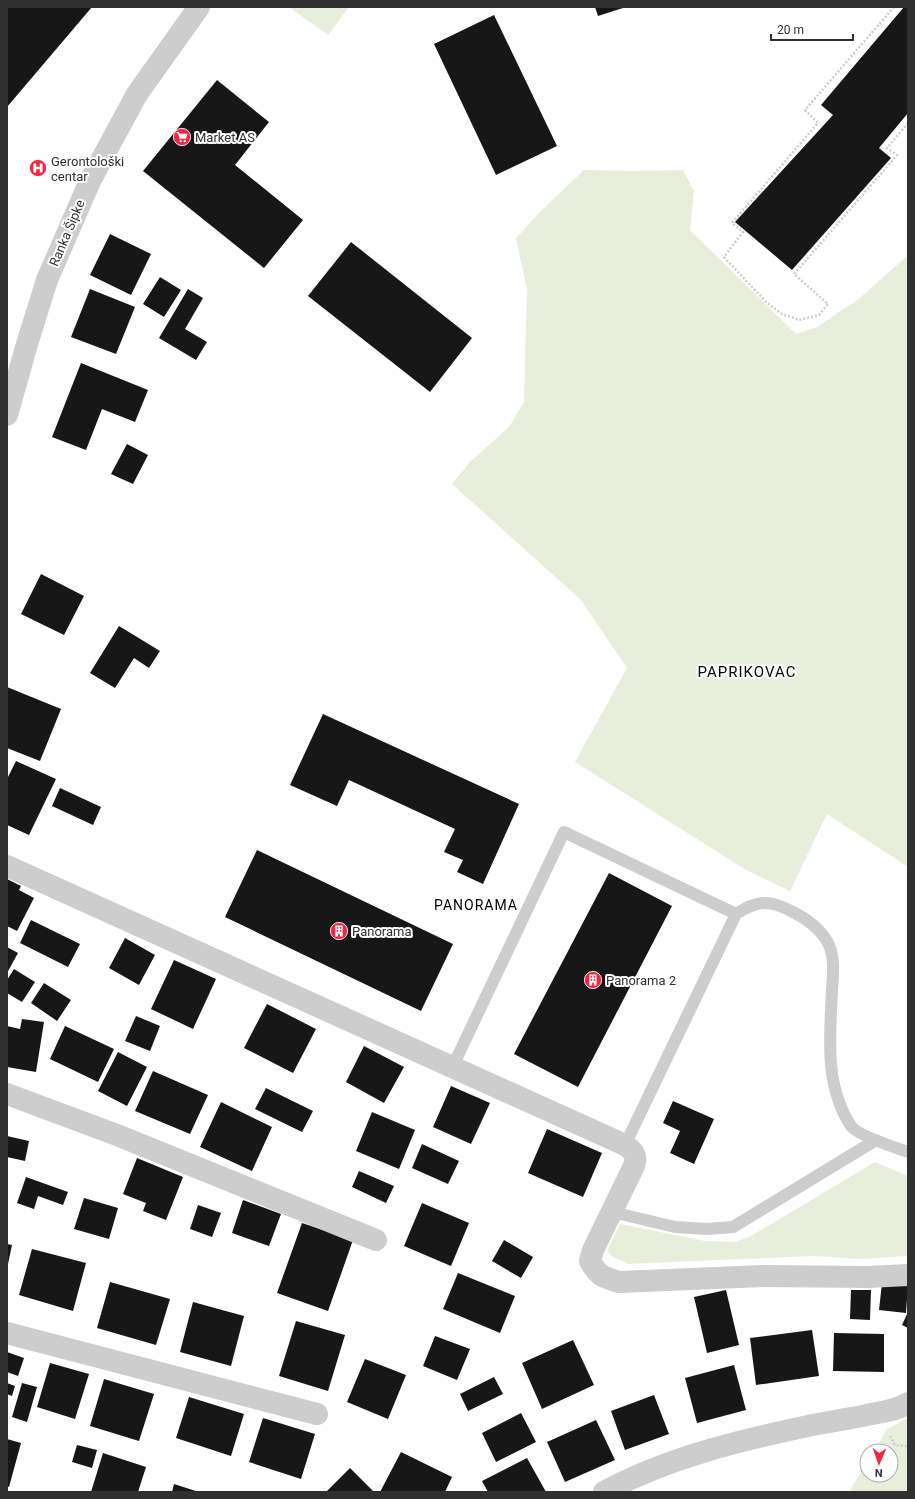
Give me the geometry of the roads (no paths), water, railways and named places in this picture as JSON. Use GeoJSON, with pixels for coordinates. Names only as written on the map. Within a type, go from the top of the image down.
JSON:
{"type":"FeatureCollection","features":[{"type":"Feature","properties":{"kind":"street","name":"Ranka Šipke"},"geometry":{"type":"LineString","coordinates":[[7,415],[47,280],[84,193],[137,94],[199,7]]}},
{"type":"Feature","properties":{"kind":"street"},"geometry":{"type":"LineString","coordinates":[[7,866],[632,1150],[635,1154],[636,1160],[612,1212],[592,1250],[590,1261],[595,1271],[603,1277],[619,1282],[763,1276],[868,1277],[908,1275]]}},
{"type":"Feature","properties":{"kind":"street"},"geometry":{"type":"LineString","coordinates":[[7,1094],[117,1135],[376,1240]]}},
{"type":"Feature","properties":{"kind":"street"},"geometry":{"type":"LineString","coordinates":[[7,1333],[317,1414]]}},
{"type":"Feature","properties":{"kind":"street"},"geometry":{"type":"LineString","coordinates":[[604,1492],[621,1482],[668,1462],[729,1444],[808,1426],[889,1411],[908,1403]]}},
{"type":"Feature","properties":{"kind":"lane"},"geometry":{"type":"LineString","coordinates":[[452,1068],[564,832],[736,914]]}},
{"type":"Feature","properties":{"kind":"lane"},"geometry":{"type":"LineString","coordinates":[[625,1146],[736,914],[751,905],[767,902],[792,911],[820,930],[829,946],[833,963],[829,1047],[833,1085],[840,1105],[852,1127],[876,1140],[908,1152]]}},
{"type":"Feature","properties":{"kind":"lane"},"geometry":{"type":"LineString","coordinates":[[612,1212],[675,1228],[707,1229],[733,1227],[876,1140]]}},
{"type":"Feature","properties":{"kind":"place","name":"Market AS"},"geometry":{"type":"Point","coordinates":[182,137]}},
{"type":"Feature","properties":{"kind":"place","name":"Gerontološki centar"},"geometry":{"type":"Point","coordinates":[38,168]}},
{"type":"Feature","properties":{"kind":"place","name":"Panorama"},"geometry":{"type":"Point","coordinates":[339,931]}},
{"type":"Feature","properties":{"kind":"place","name":"Panorama 2"},"geometry":{"type":"Point","coordinates":[593,980]}},
{"type":"Feature","properties":{"kind":"district","name":"PAPRIKOVAC"},"geometry":{"type":"Point","coordinates":[747,672]}},
{"type":"Feature","properties":{"kind":"district","name":"PANORAMA"},"geometry":{"type":"Point","coordinates":[476,905]}}]}
